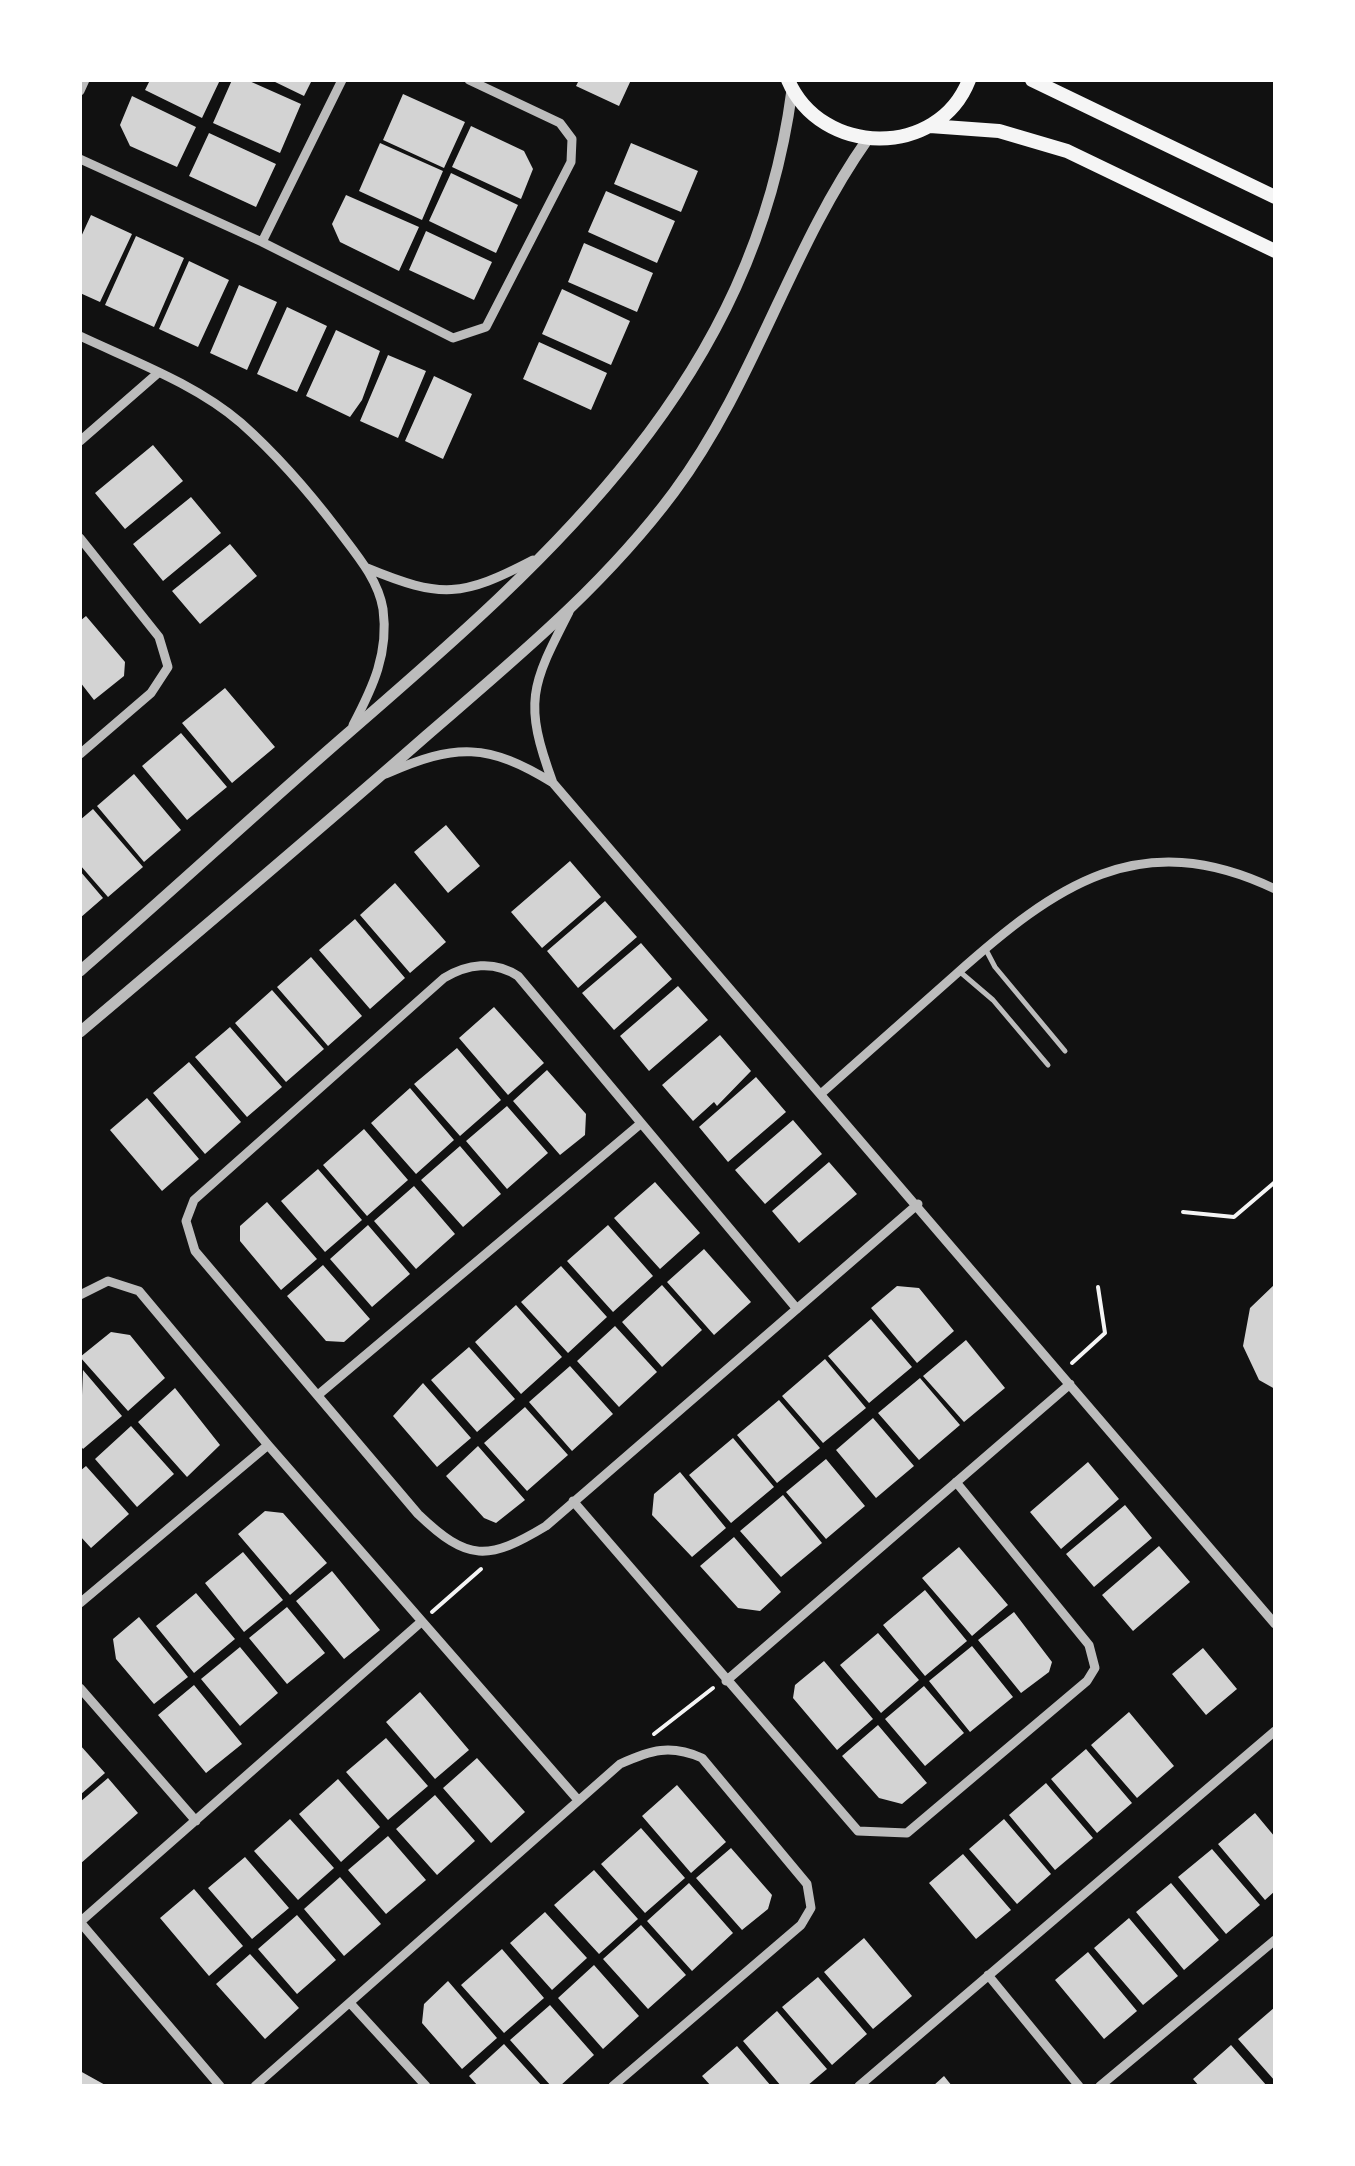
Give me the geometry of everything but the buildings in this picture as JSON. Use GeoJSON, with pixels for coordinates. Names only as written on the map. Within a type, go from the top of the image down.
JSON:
{"type":"FeatureCollection","features":[{"type":"Feature","properties":{"kind":"main road"},"geometry":{"type":"LineString","coordinates":[[790,85],[811,114],[838,131],[867,140],[900,138],[930,126],[950,110],[970,80]]}},
{"type":"Feature","properties":{"kind":"main road"},"geometry":{"type":"LineString","coordinates":[[1032,80],[1275,197]]}},
{"type":"Feature","properties":{"kind":"main road"},"geometry":{"type":"LineString","coordinates":[[930,126],[998,131],[1068,150],[1275,251]]}},
{"type":"Feature","properties":{"kind":"street"},"geometry":{"type":"LineString","coordinates":[[80,91],[84,80]]}},
{"type":"Feature","properties":{"kind":"street"},"geometry":{"type":"LineString","coordinates":[[262,242],[342,80]]}},
{"type":"Feature","properties":{"kind":"street"},"geometry":{"type":"LineString","coordinates":[[80,160],[262,242],[453,338],[486,327],[570,162],[572,139],[560,123],[469,80]]}},
{"type":"Feature","properties":{"kind":"street"},"geometry":{"type":"LineString","coordinates":[[80,971],[452,647],[548,552],[610,483],[719,324],[742,274],[776,180],[790,85]]}},
{"type":"Feature","properties":{"kind":"street"},"geometry":{"type":"LineString","coordinates":[[80,1032],[382,776],[570,611],[613,567],[678,488],[757,350],[816,218],[867,140]]}},
{"type":"Feature","properties":{"kind":"street"},"geometry":{"type":"LineString","coordinates":[[80,336],[158,373],[239,421],[313,497],[366,568],[382,604],[382,660],[375,684],[349,733]]}},
{"type":"Feature","properties":{"kind":"street"},"geometry":{"type":"LineString","coordinates":[[80,441],[158,373]]}},
{"type":"Feature","properties":{"kind":"street"},"geometry":{"type":"LineString","coordinates":[[80,538],[159,637],[168,667],[151,693],[80,754]]}},
{"type":"Feature","properties":{"kind":"street"},"geometry":{"type":"LineString","coordinates":[[366,568],[429,588],[472,590],[548,552]]}},
{"type":"Feature","properties":{"kind":"street"},"geometry":{"type":"LineString","coordinates":[[570,611],[535,681],[536,738],[553,783],[1275,1624]]}},
{"type":"Feature","properties":{"kind":"street"},"geometry":{"type":"LineString","coordinates":[[382,776],[425,756],[461,750],[493,752],[553,783]]}},
{"type":"Feature","properties":{"kind":"street"},"geometry":{"type":"LineString","coordinates":[[822,1092],[1019,918],[1076,884],[1136,865],[1186,861],[1235,870],[1275,889]]}},
{"type":"Feature","properties":{"kind":"street"},"geometry":{"type":"LineString","coordinates":[[797,1309],[518,976],[506,968],[460,968],[444,978],[194,1200],[186,1220],[195,1251],[443,1538],[478,1554],[506,1550],[546,1526],[572,1501],[797,1309],[918,1204]]}},
{"type":"Feature","properties":{"kind":"street"},"geometry":{"type":"LineString","coordinates":[[318,1395],[639,1125]]}},
{"type":"Feature","properties":{"kind":"street"},"geometry":{"type":"LineString","coordinates":[[80,1295],[108,1282],[139,1291],[268,1446],[578,1800]]}},
{"type":"Feature","properties":{"kind":"street"},"geometry":{"type":"LineString","coordinates":[[726,1681],[1070,1384]]}},
{"type":"Feature","properties":{"kind":"street"},"geometry":{"type":"LineString","coordinates":[[80,1603],[268,1446]]}},
{"type":"Feature","properties":{"kind":"street"},"geometry":{"type":"LineString","coordinates":[[572,1501],[858,1831],[888,1836],[907,1833],[1086,1682],[1095,1668],[1089,1645],[956,1482]]}},
{"type":"Feature","properties":{"kind":"street"},"geometry":{"type":"LineString","coordinates":[[220,2086],[80,1922],[421,1622]]}},
{"type":"Feature","properties":{"kind":"street"},"geometry":{"type":"LineString","coordinates":[[80,1688],[196,1821]]}},
{"type":"Feature","properties":{"kind":"street"},"geometry":{"type":"LineString","coordinates":[[859,2086],[1275,1731]]}},
{"type":"Feature","properties":{"kind":"street"},"geometry":{"type":"LineString","coordinates":[[255,2086],[620,1764],[654,1749],[680,1749],[702,1758],[807,1884],[811,1908],[801,1925],[613,2086]]}},
{"type":"Feature","properties":{"kind":"street"},"geometry":{"type":"LineString","coordinates":[[1100,2086],[1275,1940]]}},
{"type":"Feature","properties":{"kind":"street"},"geometry":{"type":"LineString","coordinates":[[988,1974],[1079,2086]]}},
{"type":"Feature","properties":{"kind":"street"},"geometry":{"type":"LineString","coordinates":[[350,2003],[426,2086]]}},
{"type":"Feature","properties":{"kind":"lane"},"geometry":{"type":"LineString","coordinates":[[985,948],[995,967],[1065,1051]]}},
{"type":"Feature","properties":{"kind":"lane"},"geometry":{"type":"LineString","coordinates":[[960,971],[993,1000],[1048,1065]]}},
{"type":"Feature","properties":{"kind":"path"},"geometry":{"type":"LineString","coordinates":[[1183,1212],[1234,1217],[1275,1182]]}},
{"type":"Feature","properties":{"kind":"path"},"geometry":{"type":"LineString","coordinates":[[1061,1373],[1105,1333],[1098,1287]]}},
{"type":"Feature","properties":{"kind":"path"},"geometry":{"type":"LineString","coordinates":[[421,1622],[475,1577],[490,1552]]}},
{"type":"Feature","properties":{"kind":"path"},"geometry":{"type":"LineString","coordinates":[[646,1741],[700,1695],[726,1681]]}}]}
